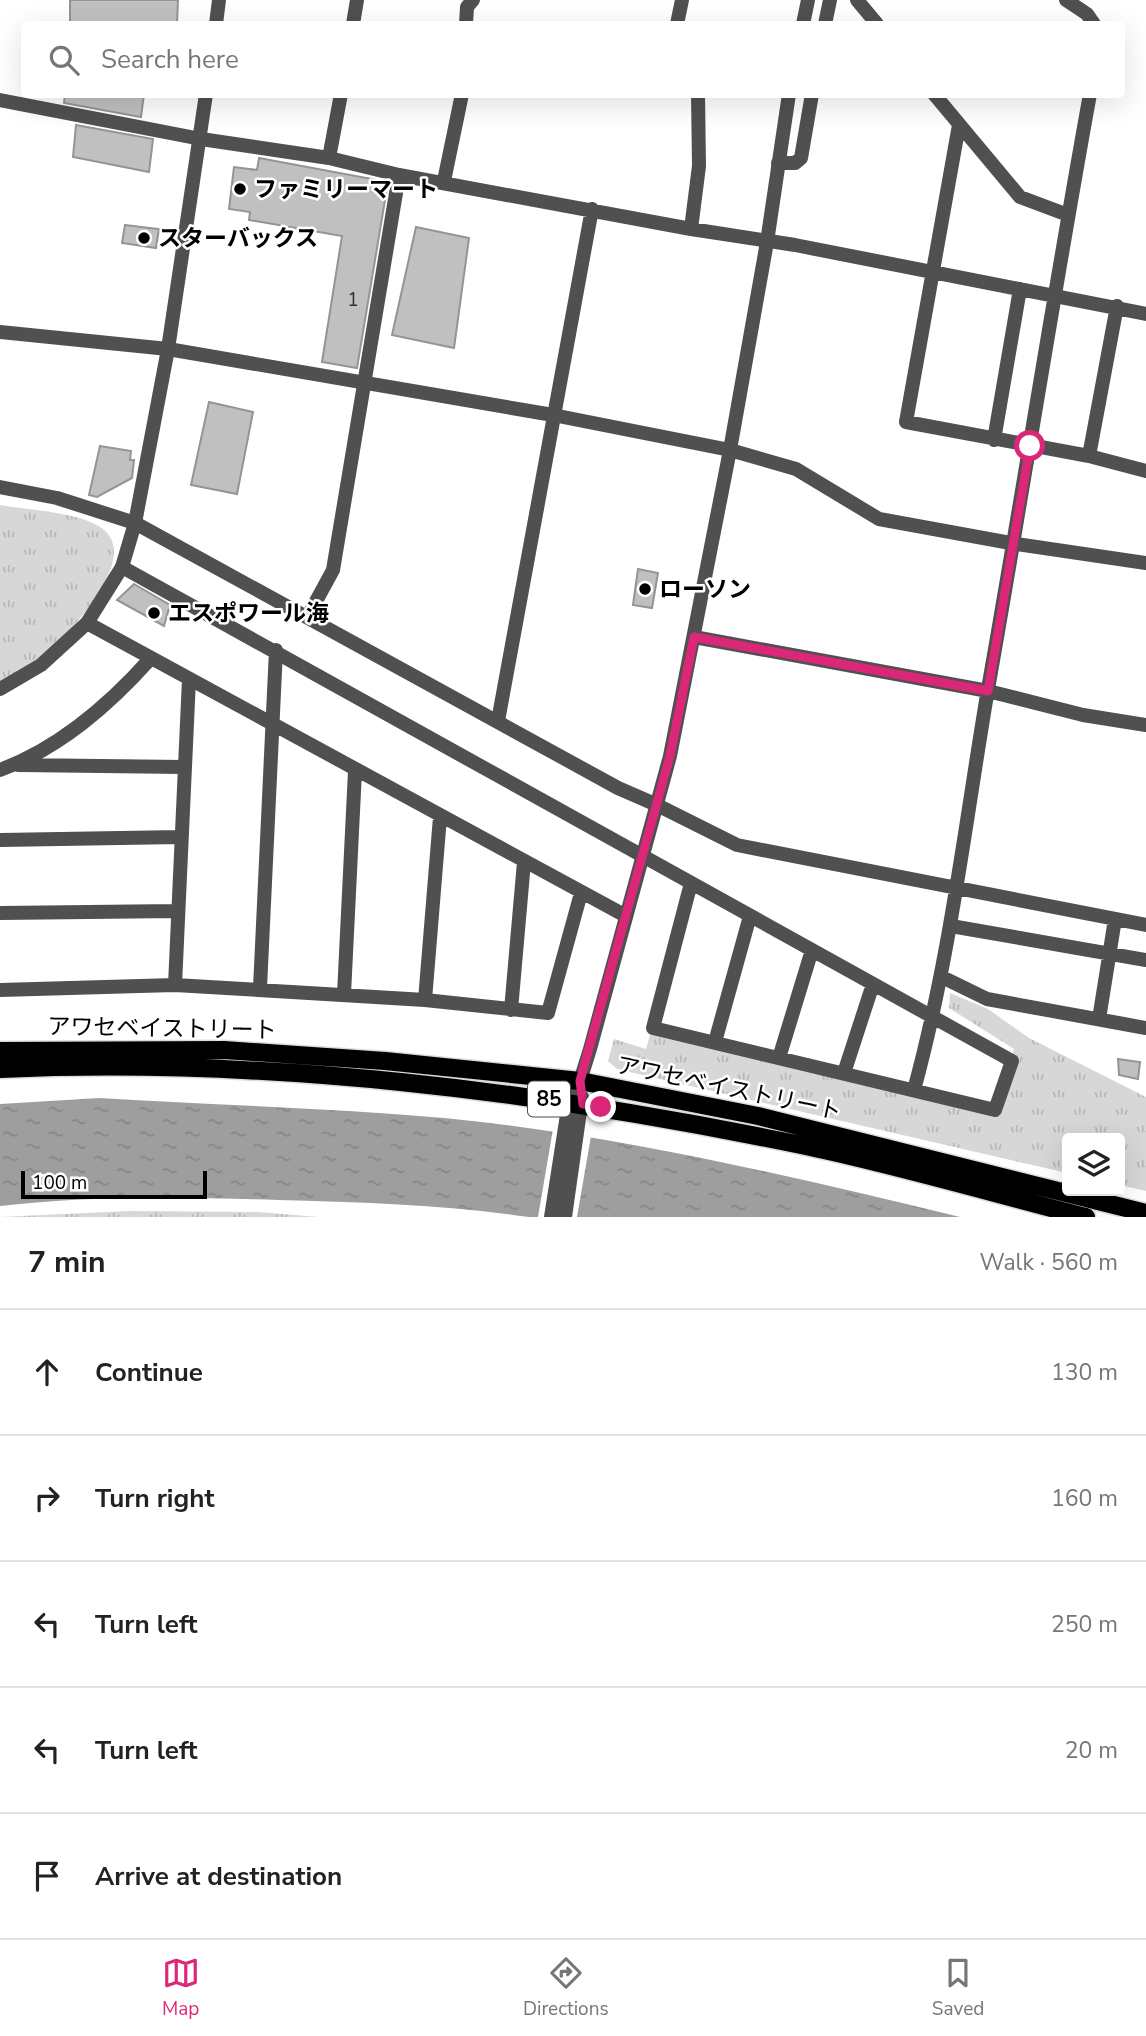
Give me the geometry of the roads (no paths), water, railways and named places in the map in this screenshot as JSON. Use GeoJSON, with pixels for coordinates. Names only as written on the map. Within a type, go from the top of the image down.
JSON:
{"type":"FeatureCollection","features":[{"type":"Feature","properties":{"kind":"main road","name":"アワセベイストリート"},"geometry":{"type":"LineString","coordinates":[[0,1051],[224,1050],[385,1061],[580,1081],[758,1116],[1146,1213]]}},
{"type":"Feature","properties":{"kind":"main road","name":"アワセベイストリート"},"geometry":{"type":"LineString","coordinates":[[0,1069],[222,1067],[576,1103],[804,1146],[1086,1217]]}},
{"type":"Feature","properties":{"kind":"street"},"geometry":{"type":"LineString","coordinates":[[216,21],[219,0]]}},
{"type":"Feature","properties":{"kind":"street"},"geometry":{"type":"LineString","coordinates":[[354,21],[357,0]]}},
{"type":"Feature","properties":{"kind":"street"},"geometry":{"type":"LineString","coordinates":[[466,21],[467,7],[473,0]]}},
{"type":"Feature","properties":{"kind":"street"},"geometry":{"type":"LineString","coordinates":[[678,21],[682,0]]}},
{"type":"Feature","properties":{"kind":"street"},"geometry":{"type":"LineString","coordinates":[[804,21],[808,0]]}},
{"type":"Feature","properties":{"kind":"street"},"geometry":{"type":"LineString","coordinates":[[826,21],[830,0]]}},
{"type":"Feature","properties":{"kind":"street"},"geometry":{"type":"LineString","coordinates":[[857,0],[874,21]]}},
{"type":"Feature","properties":{"kind":"street"},"geometry":{"type":"LineString","coordinates":[[1066,0],[1087,14],[1092,21]]}},
{"type":"Feature","properties":{"kind":"street"},"geometry":{"type":"LineString","coordinates":[[0,689],[41,665],[87,623],[122,567],[135,523],[168,349],[206,98]]}},
{"type":"Feature","properties":{"kind":"street"},"geometry":{"type":"LineString","coordinates":[[329,158],[340,98]]}},
{"type":"Feature","properties":{"kind":"street"},"geometry":{"type":"LineString","coordinates":[[444,181],[461,98]]}},
{"type":"Feature","properties":{"kind":"street"},"geometry":{"type":"LineString","coordinates":[[691,229],[699,166],[698,98]]}},
{"type":"Feature","properties":{"kind":"street"},"geometry":{"type":"LineString","coordinates":[[565,1217],[580,1081],[657,805],[694,637],[767,242],[788,98]]}},
{"type":"Feature","properties":{"kind":"street"},"geometry":{"type":"LineString","coordinates":[[778,163],[795,163],[800,158],[811,98]]}},
{"type":"Feature","properties":{"kind":"street"},"geometry":{"type":"LineString","coordinates":[[937,98],[1020,197],[1068,215]]}},
{"type":"Feature","properties":{"kind":"street"},"geometry":{"type":"LineString","coordinates":[[914,1090],[934,1017],[958,890],[988,691],[1016,544],[1089,98]]}},
{"type":"Feature","properties":{"kind":"street"},"geometry":{"type":"LineString","coordinates":[[0,100],[201,139],[329,158],[399,175],[444,181],[691,229],[795,245],[1117,306],[1146,314]]}},
{"type":"Feature","properties":{"kind":"street"},"geometry":{"type":"LineString","coordinates":[[959,125],[906,422],[1089,456],[1146,471]]}},
{"type":"Feature","properties":{"kind":"street"},"geometry":{"type":"LineString","coordinates":[[308,616],[332,570],[399,175]]}},
{"type":"Feature","properties":{"kind":"street"},"geometry":{"type":"LineString","coordinates":[[498,721],[592,209]]}},
{"type":"Feature","properties":{"kind":"street"},"geometry":{"type":"LineString","coordinates":[[994,440],[1020,289]]}},
{"type":"Feature","properties":{"kind":"street"},"geometry":{"type":"LineString","coordinates":[[1089,456],[1117,306]]}},
{"type":"Feature","properties":{"kind":"street"},"geometry":{"type":"LineString","coordinates":[[0,332],[168,349],[553,415],[730,450],[796,469],[879,519],[1016,544],[1146,563]]}},
{"type":"Feature","properties":{"kind":"street"},"geometry":{"type":"LineString","coordinates":[[0,487],[57,498],[135,523],[618,788],[737,845],[1146,925]]}},
{"type":"Feature","properties":{"kind":"street"},"geometry":{"type":"LineString","coordinates":[[122,567],[276,650],[1012,1061],[995,1110],[653,1028],[691,883]]}},
{"type":"Feature","properties":{"kind":"street"},"geometry":{"type":"LineString","coordinates":[[87,623],[272,726],[626,916]]}},
{"type":"Feature","properties":{"kind":"street"},"geometry":{"type":"LineString","coordinates":[[694,637],[988,691],[1083,715],[1146,725]]}},
{"type":"Feature","properties":{"kind":"street"},"geometry":{"type":"LineString","coordinates":[[260,988],[276,650]]}},
{"type":"Feature","properties":{"kind":"street"},"geometry":{"type":"LineString","coordinates":[[6,767],[37,754],[108,704],[151,658]]}},
{"type":"Feature","properties":{"kind":"street"},"geometry":{"type":"LineString","coordinates":[[175,985],[189,679]]}},
{"type":"Feature","properties":{"kind":"street"},"geometry":{"type":"LineString","coordinates":[[6,767],[184,768]]}},
{"type":"Feature","properties":{"kind":"street"},"geometry":{"type":"LineString","coordinates":[[344,994],[355,771]]}},
{"type":"Feature","properties":{"kind":"street"},"geometry":{"type":"LineString","coordinates":[[425,1000],[440,817]]}},
{"type":"Feature","properties":{"kind":"street"},"geometry":{"type":"LineString","coordinates":[[0,840],[180,837]]}},
{"type":"Feature","properties":{"kind":"street"},"geometry":{"type":"LineString","coordinates":[[511,1010],[524,862]]}},
{"type":"Feature","properties":{"kind":"street"},"geometry":{"type":"LineString","coordinates":[[0,990],[175,985],[260,988],[425,1000],[548,1013],[581,892]]}},
{"type":"Feature","properties":{"kind":"street"},"geometry":{"type":"LineString","coordinates":[[0,913],[177,911]]}},
{"type":"Feature","properties":{"kind":"street"},"geometry":{"type":"LineString","coordinates":[[715,1042],[750,916]]}},
{"type":"Feature","properties":{"kind":"street"},"geometry":{"type":"LineString","coordinates":[[1099,1019],[1115,919]]}},
{"type":"Feature","properties":{"kind":"street"},"geometry":{"type":"LineString","coordinates":[[951,926],[1146,960]]}},
{"type":"Feature","properties":{"kind":"street"},"geometry":{"type":"LineString","coordinates":[[779,1058],[812,950]]}},
{"type":"Feature","properties":{"kind":"street"},"geometry":{"type":"LineString","coordinates":[[942,977],[987,999],[1146,1028]]}},
{"type":"Feature","properties":{"kind":"street"},"geometry":{"type":"LineString","coordinates":[[844,1073],[873,984]]}},
{"type":"Feature","properties":{"kind":"street"},"geometry":{"type":"LineString","coordinates":[[551,1217],[574,1121]]}},
{"type":"Feature","properties":{"kind":"water"},"geometry":{"type":"Polygon","coordinates":[[[99,1098],[358,1112],[509,1125],[704,1158],[960,1217],[529,1217],[404,1205],[174,1198],[104,1198],[0,1206],[0,1104],[99,1098]]]}},
{"type":"Feature","properties":{"kind":"place","name":"ファミリーマート"},"geometry":{"type":"Point","coordinates":[240,189]}},
{"type":"Feature","properties":{"kind":"place","name":"スターバックス"},"geometry":{"type":"Point","coordinates":[144,238]}},
{"type":"Feature","properties":{"kind":"place","name":"ローソン"},"geometry":{"type":"Point","coordinates":[645,589]}},
{"type":"Feature","properties":{"kind":"place","name":"エスポワール海"},"geometry":{"type":"Point","coordinates":[154,613]}}]}
